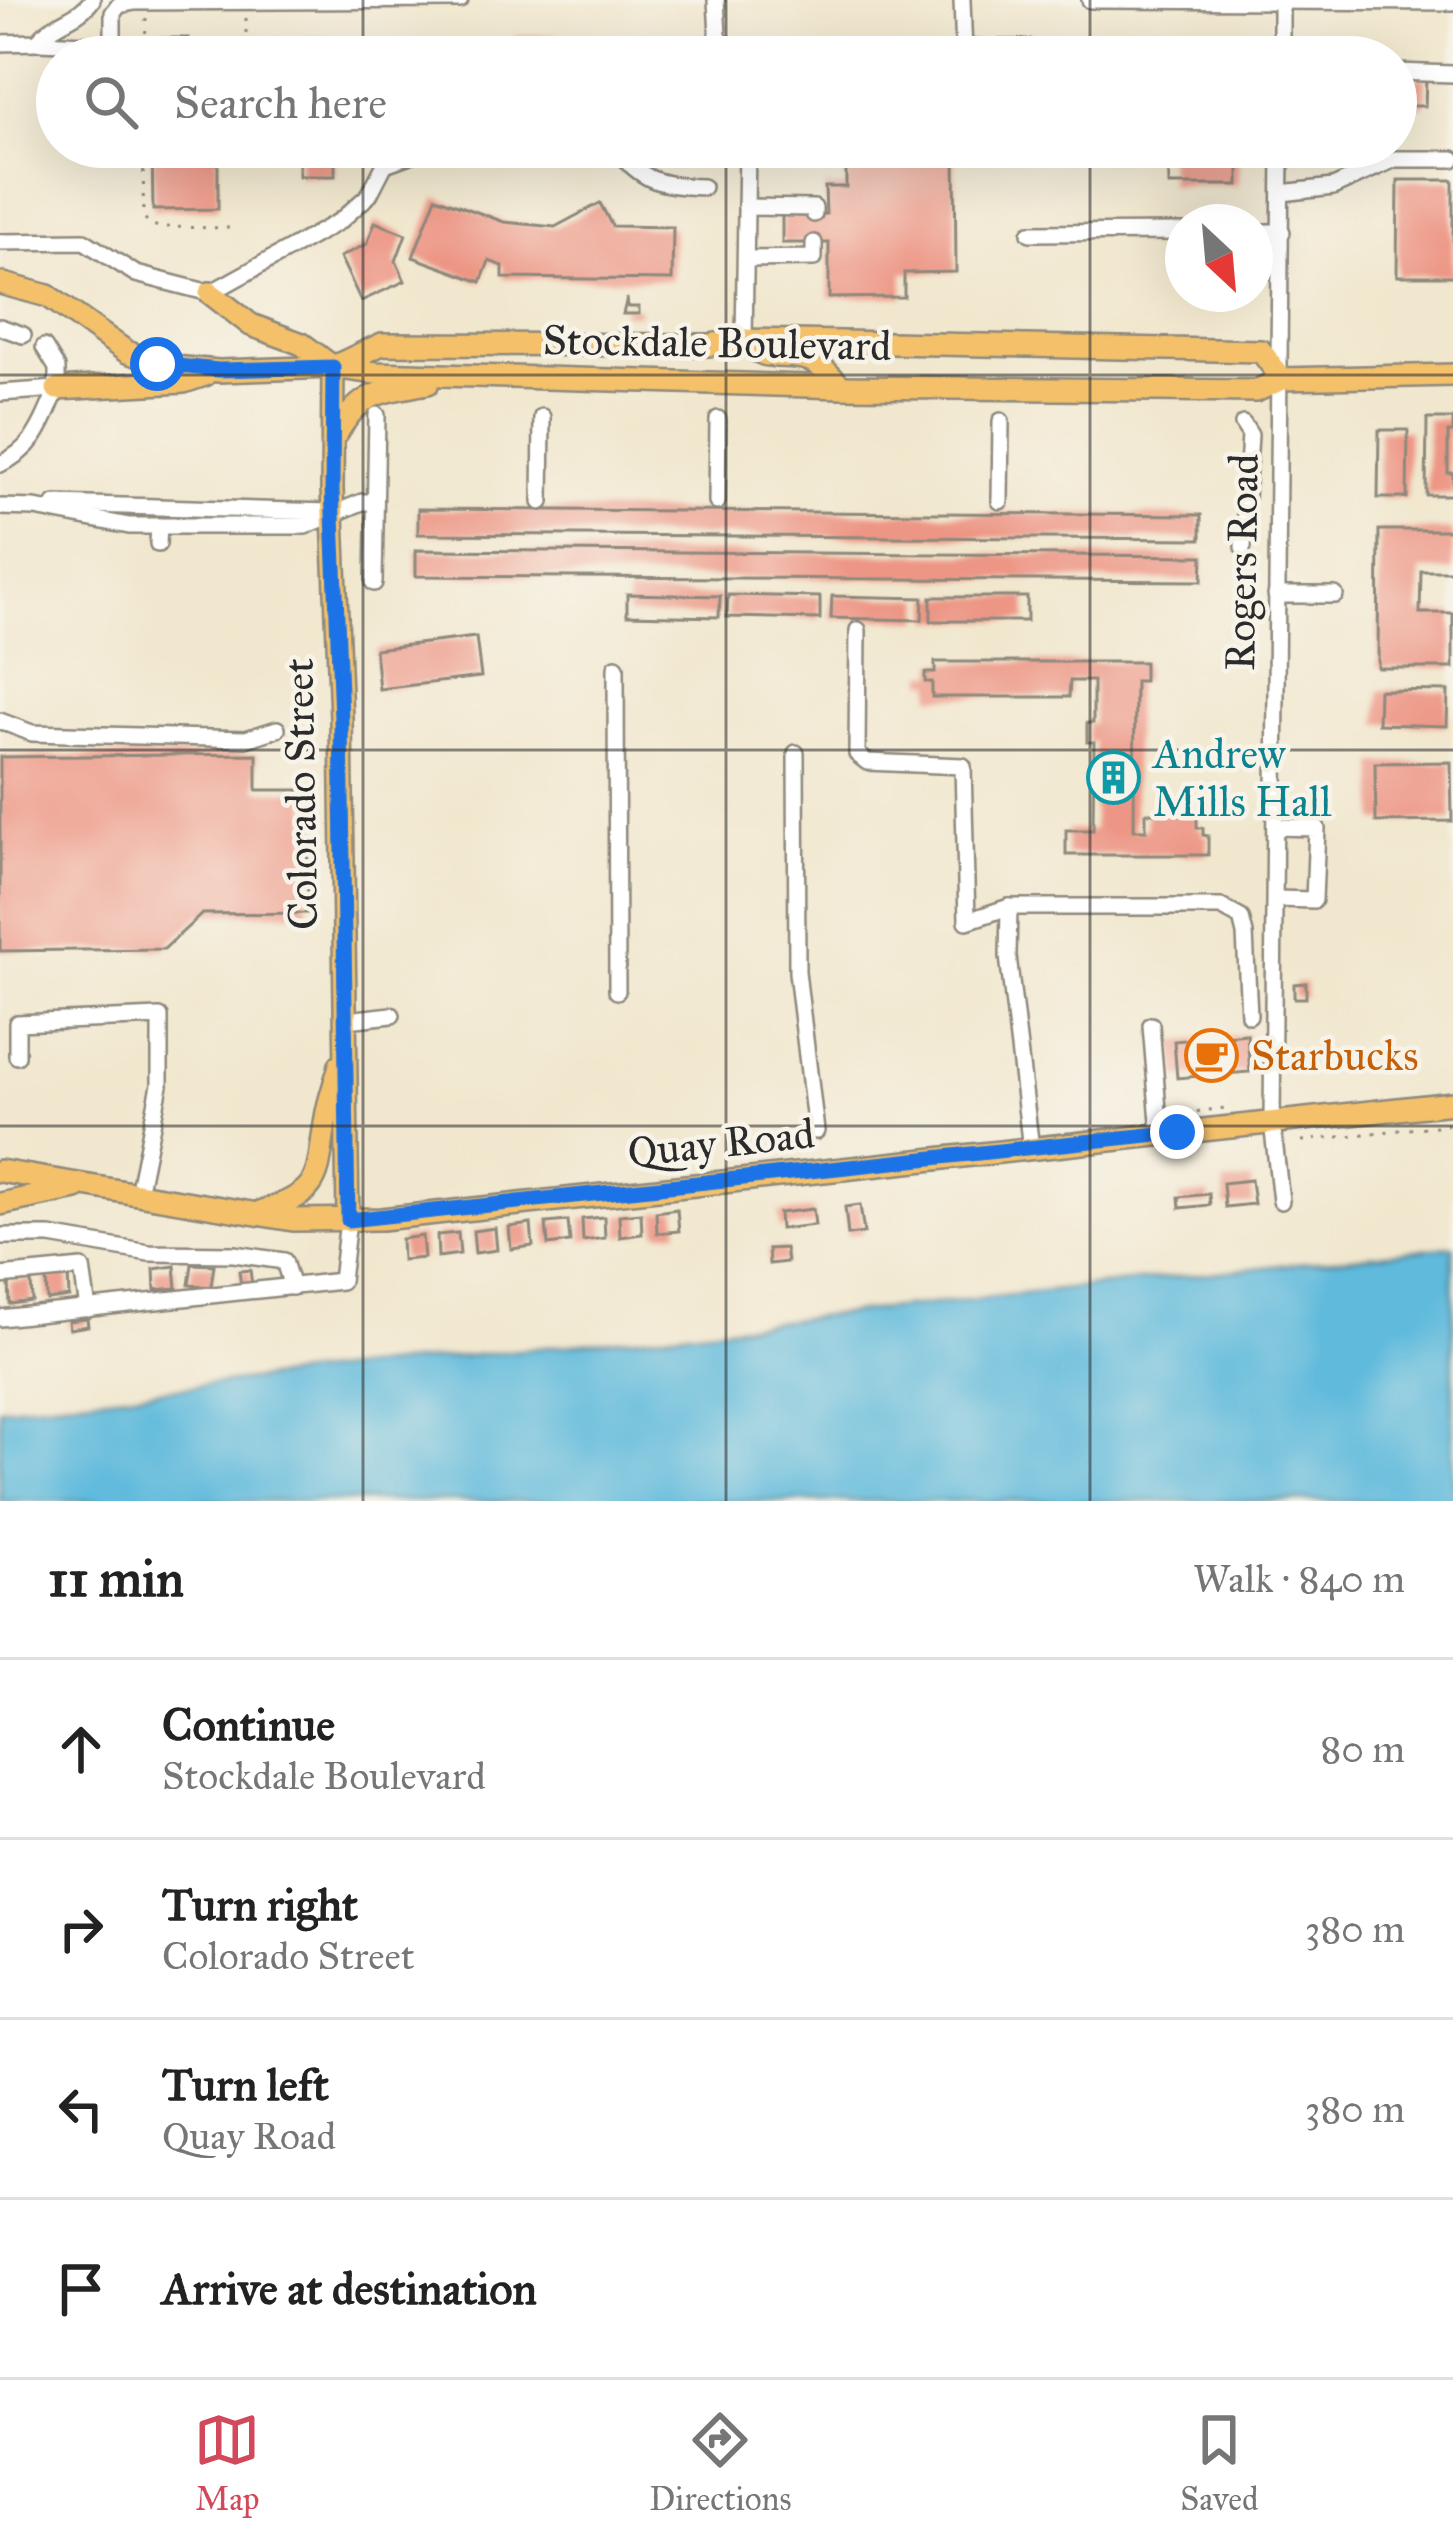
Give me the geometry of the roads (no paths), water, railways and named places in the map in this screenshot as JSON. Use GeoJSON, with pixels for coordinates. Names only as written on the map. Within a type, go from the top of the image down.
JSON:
{"type":"FeatureCollection","features":[{"type":"Feature","properties":{"kind":"main road","name":"Stockdale Boulevard"},"geometry":{"type":"LineString","coordinates":[[0,283],[48,296],[99,335],[140,358],[173,368],[333,367],[464,376],[842,387],[1256,391],[1282,379],[1453,375]]}},
{"type":"Feature","properties":{"kind":"main road"},"geometry":{"type":"LineString","coordinates":[[210,292],[251,325],[302,344],[333,367],[382,344],[709,344],[744,340],[1262,351],[1282,379]]}},
{"type":"Feature","properties":{"kind":"main road"},"geometry":{"type":"LineString","coordinates":[[744,340],[754,352],[769,358],[813,360],[842,387]]}},
{"type":"Feature","properties":{"kind":"main road","name":"Colorado Street"},"geometry":{"type":"LineString","coordinates":[[333,367],[348,1220]]}},
{"type":"Feature","properties":{"kind":"main road"},"geometry":{"type":"LineString","coordinates":[[57,389],[184,382],[219,370]]}},
{"type":"Feature","properties":{"kind":"main road"},"geometry":{"type":"LineString","coordinates":[[333,441],[357,402],[378,393],[464,376]]}},
{"type":"Feature","properties":{"kind":"main road"},"geometry":{"type":"LineString","coordinates":[[252,1214],[291,1202],[311,1189],[318,1177],[327,1113],[347,1031]]}},
{"type":"Feature","properties":{"kind":"main road","name":"Quay Road"},"geometry":{"type":"LineString","coordinates":[[0,1172],[293,1220],[348,1220],[1453,1103]]}},
{"type":"Feature","properties":{"kind":"main road"},"geometry":{"type":"LineString","coordinates":[[0,1204],[87,1186]]}},
{"type":"Feature","properties":{"kind":"street"},"geometry":{"type":"LineString","coordinates":[[42,36],[83,12],[92,0]]}},
{"type":"Feature","properties":{"kind":"street"},"geometry":{"type":"LineString","coordinates":[[113,36],[113,13],[119,5],[460,0]]}},
{"type":"Feature","properties":{"kind":"street"},"geometry":{"type":"LineString","coordinates":[[716,0],[718,36]]}},
{"type":"Feature","properties":{"kind":"street"},"geometry":{"type":"LineString","coordinates":[[962,0],[963,36]]}},
{"type":"Feature","properties":{"kind":"street"},"geometry":{"type":"LineString","coordinates":[[1090,0],[1453,2]]}},
{"type":"Feature","properties":{"kind":"street"},"geometry":{"type":"LineString","coordinates":[[1281,1],[1281,36]]}},
{"type":"Feature","properties":{"kind":"street"},"geometry":{"type":"LineString","coordinates":[[0,43],[36,42]]}},
{"type":"Feature","properties":{"kind":"street"},"geometry":{"type":"LineString","coordinates":[[1417,73],[1453,74]]}},
{"type":"Feature","properties":{"kind":"street"},"geometry":{"type":"LineString","coordinates":[[1417,159],[1453,159]]}},
{"type":"Feature","properties":{"kind":"street"},"geometry":{"type":"LineString","coordinates":[[0,242],[84,241],[136,274],[210,292],[340,221],[369,195],[383,168]]}},
{"type":"Feature","properties":{"kind":"street"},"geometry":{"type":"LineString","coordinates":[[632,168],[665,186],[704,187]]}},
{"type":"Feature","properties":{"kind":"street"},"geometry":{"type":"LineString","coordinates":[[744,340],[747,168]]}},
{"type":"Feature","properties":{"kind":"street","name":"Rogers Road"},"geometry":{"type":"LineString","coordinates":[[1281,1201],[1272,1122],[1282,168]]}},
{"type":"Feature","properties":{"kind":"street"},"geometry":{"type":"LineString","coordinates":[[1282,194],[1333,188],[1376,168]]}},
{"type":"Feature","properties":{"kind":"street"},"geometry":{"type":"LineString","coordinates":[[746,207],[814,208],[814,214]]}},
{"type":"Feature","properties":{"kind":"street"},"geometry":{"type":"LineString","coordinates":[[1030,233],[1165,232]]}},
{"type":"Feature","properties":{"kind":"street"},"geometry":{"type":"LineString","coordinates":[[1273,232],[1282,232]]}},
{"type":"Feature","properties":{"kind":"street"},"geometry":{"type":"LineString","coordinates":[[746,259],[814,258],[814,243]]}},
{"type":"Feature","properties":{"kind":"street"},"geometry":{"type":"LineString","coordinates":[[0,327],[23,334]]}},
{"type":"Feature","properties":{"kind":"street"},"geometry":{"type":"LineString","coordinates":[[0,464],[34,441],[57,389],[57,368],[44,347]]}},
{"type":"Feature","properties":{"kind":"street"},"geometry":{"type":"LineString","coordinates":[[0,393],[57,389]]}},
{"type":"Feature","properties":{"kind":"street"},"geometry":{"type":"LineString","coordinates":[[374,583],[377,415]]}},
{"type":"Feature","properties":{"kind":"street"},"geometry":{"type":"LineString","coordinates":[[541,502],[542,417]]}},
{"type":"Feature","properties":{"kind":"street"},"geometry":{"type":"LineString","coordinates":[[717,502],[718,418]]}},
{"type":"Feature","properties":{"kind":"street"},"geometry":{"type":"LineString","coordinates":[[1000,501],[1001,422]]}},
{"type":"Feature","properties":{"kind":"street"},"geometry":{"type":"LineString","coordinates":[[1243,424],[1250,435],[1243,547]]}},
{"type":"Feature","properties":{"kind":"street"},"geometry":{"type":"LineString","coordinates":[[1248,501],[1277,501]]}},
{"type":"Feature","properties":{"kind":"street"},"geometry":{"type":"LineString","coordinates":[[0,507],[34,508],[116,524],[305,526],[362,502],[375,502]]}},
{"type":"Feature","properties":{"kind":"street"},"geometry":{"type":"LineString","coordinates":[[34,508],[46,504],[333,512]]}},
{"type":"Feature","properties":{"kind":"street"},"geometry":{"type":"LineString","coordinates":[[117,544],[116,524],[132,506]]}},
{"type":"Feature","properties":{"kind":"street"},"geometry":{"type":"LineString","coordinates":[[158,544],[159,526]]}},
{"type":"Feature","properties":{"kind":"street"},"geometry":{"type":"LineString","coordinates":[[1276,595],[1335,595]]}},
{"type":"Feature","properties":{"kind":"street"},"geometry":{"type":"LineString","coordinates":[[858,630],[857,754],[866,762],[963,766],[967,921],[1009,907],[1221,907],[1241,917],[1249,1015]]}},
{"type":"Feature","properties":{"kind":"street"},"geometry":{"type":"LineString","coordinates":[[616,667],[617,992]]}},
{"type":"Feature","properties":{"kind":"street"},"geometry":{"type":"LineString","coordinates":[[0,721],[32,733],[246,740],[277,730]]}},
{"type":"Feature","properties":{"kind":"street"},"geometry":{"type":"LineString","coordinates":[[796,752],[797,972],[816,1131]]}},
{"type":"Feature","properties":{"kind":"street"},"geometry":{"type":"LineString","coordinates":[[1275,827],[1317,828],[1314,900],[1275,899]]}},
{"type":"Feature","properties":{"kind":"street"},"geometry":{"type":"LineString","coordinates":[[1009,907],[1008,956],[1030,1149]]}},
{"type":"Feature","properties":{"kind":"street"},"geometry":{"type":"LineString","coordinates":[[347,1031],[392,1015]]}},
{"type":"Feature","properties":{"kind":"street"},"geometry":{"type":"LineString","coordinates":[[17,1056],[17,1023],[160,1017],[160,1085],[137,1194]]}},
{"type":"Feature","properties":{"kind":"street"},"geometry":{"type":"LineString","coordinates":[[1151,1024],[1160,1134]]}},
{"type":"Feature","properties":{"kind":"street"},"geometry":{"type":"LineString","coordinates":[[0,1318],[341,1281],[348,1220]]}},
{"type":"Feature","properties":{"kind":"street"},"geometry":{"type":"LineString","coordinates":[[0,1236],[50,1236],[148,1253],[234,1254],[284,1262],[292,1287]]}},
{"type":"Feature","properties":{"kind":"street"},"geometry":{"type":"LineString","coordinates":[[0,1276],[82,1268],[88,1309]]}},
{"type":"Feature","properties":{"kind":"water"},"geometry":{"type":"Polygon","coordinates":[[[1453,1246],[1453,1501],[0,1501],[0,1408],[1453,1246]]]}},
{"type":"Feature","properties":{"kind":"place","name":"Andrew Mills Hall"},"geometry":{"type":"Point","coordinates":[1114,778]}},
{"type":"Feature","properties":{"kind":"place","name":"Starbucks"},"geometry":{"type":"Point","coordinates":[1212,1056]}}]}
